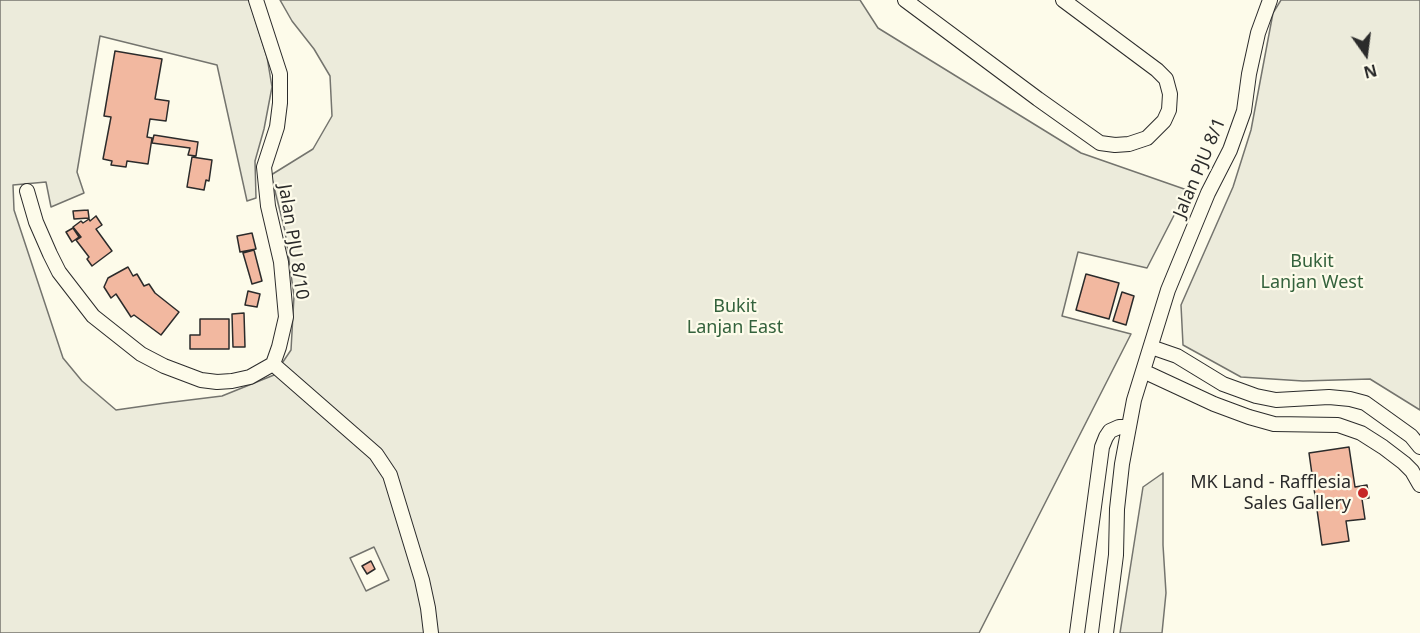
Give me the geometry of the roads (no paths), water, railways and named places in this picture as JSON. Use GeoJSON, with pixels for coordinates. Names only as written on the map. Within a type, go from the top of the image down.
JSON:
{"type":"FeatureCollection","features":[{"type":"Feature","properties":{"kind":"street","name":"Jalan PJU 8/10"},"geometry":{"type":"LineString","coordinates":[[256,0],[280,74],[277,127],[264,167],[268,206],[281,262],[285,317],[273,364]]}},
{"type":"Feature","properties":{"kind":"street"},"geometry":{"type":"LineString","coordinates":[[905,0],[1100,143],[1130,144],[1147,138],[1164,121],[1169,110],[1170,94],[1166,79],[1063,0]]}},
{"type":"Feature","properties":{"kind":"street","name":"Jalan PJU 8/1"},"geometry":{"type":"LineString","coordinates":[[1106,633],[1116,555],[1117,509],[1122,464],[1134,400],[1168,290],[1208,193],[1230,150],[1244,111],[1258,33],[1269,0]]}},
{"type":"Feature","properties":{"kind":"street"},"geometry":{"type":"LineString","coordinates":[[27,191],[36,222],[59,272],[93,316],[141,354],[164,366],[201,380],[217,382],[250,377],[273,364],[376,454],[390,475],[420,573],[431,633]]}},
{"type":"Feature","properties":{"kind":"street"},"geometry":{"type":"LineString","coordinates":[[1151,347],[1177,356],[1222,384],[1256,396],[1276,400],[1329,397],[1365,403],[1411,436],[1420,447]]}},
{"type":"Feature","properties":{"kind":"street"},"geometry":{"type":"LineString","coordinates":[[1143,371],[1214,404],[1249,417],[1274,424],[1338,425],[1361,434],[1404,463],[1420,485]]}},
{"type":"Feature","properties":{"kind":"street"},"geometry":{"type":"LineString","coordinates":[[1077,633],[1102,447],[1110,431],[1119,426],[1129,427]]}},
{"type":"Feature","properties":{"kind":"place","name":"MK Land - Rafflesia Sales Gallery"},"geometry":{"type":"Point","coordinates":[1363,493]}},
{"type":"Feature","properties":{"kind":"park label","name":"Bukit Lanjan West"},"geometry":{"type":"Point","coordinates":[1312,272]}},
{"type":"Feature","properties":{"kind":"park label","name":"Bukit Lanjan East"},"geometry":{"type":"Point","coordinates":[735,317]}}]}
